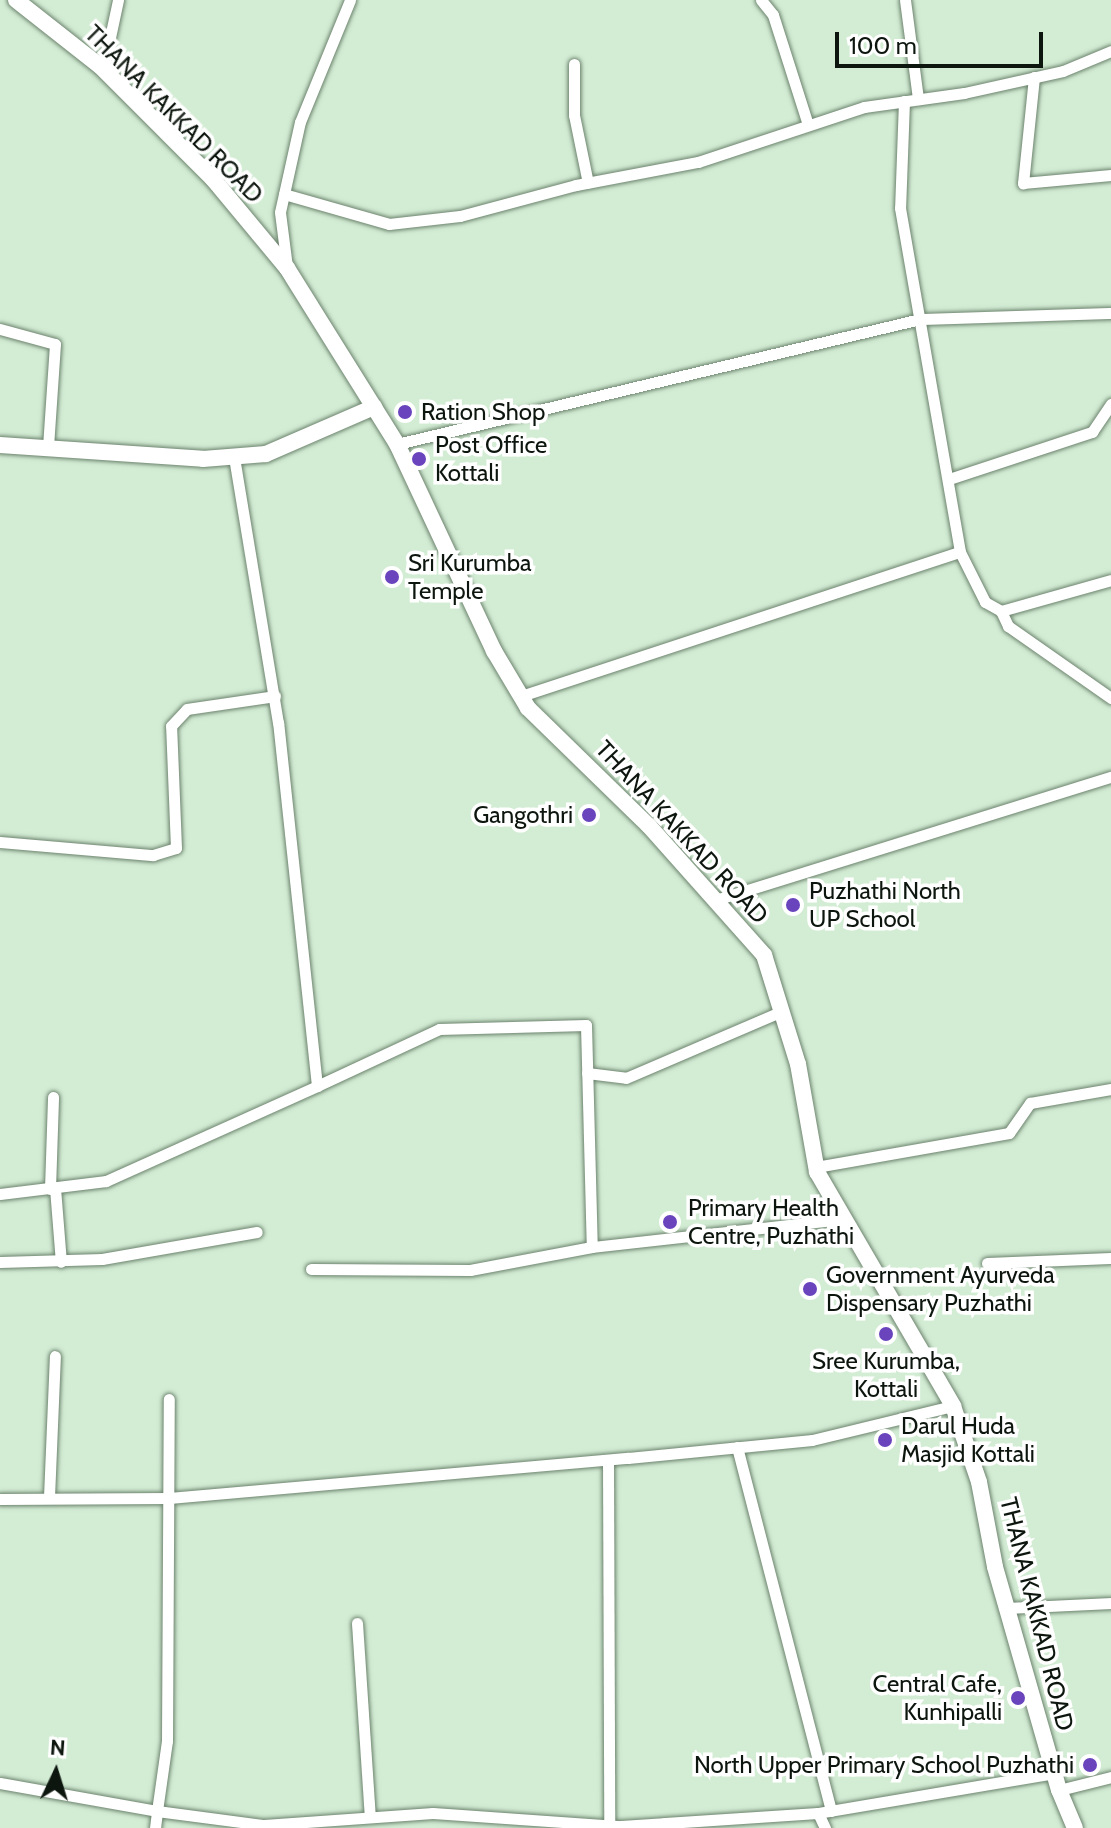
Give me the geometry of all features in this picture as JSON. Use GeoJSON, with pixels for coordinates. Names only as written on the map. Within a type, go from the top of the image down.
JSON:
{"type":"FeatureCollection","features":[{"type":"Feature","properties":{"kind":"main road","name":"THANA KAKKAD ROAD"},"geometry":{"type":"LineString","coordinates":[[16,0],[103,70],[213,179],[287,268],[397,444],[521,696],[764,955],[798,1064],[816,1167],[843,1219],[953,1406],[979,1482],[1007,1608],[1056,1782],[1075,1828]]}},
{"type":"Feature","properties":{"kind":"main road"},"geometry":{"type":"LineString","coordinates":[[0,445],[203,459],[234,456],[297,444],[374,407]]}},
{"type":"Feature","properties":{"kind":"street"},"geometry":{"type":"LineString","coordinates":[[103,70],[118,0]]}},
{"type":"Feature","properties":{"kind":"street"},"geometry":{"type":"LineString","coordinates":[[287,268],[280,212],[300,122],[350,0]]}},
{"type":"Feature","properties":{"kind":"street"},"geometry":{"type":"LineString","coordinates":[[905,0],[918,99]]}},
{"type":"Feature","properties":{"kind":"street"},"geometry":{"type":"LineString","coordinates":[[764,1],[773,15],[808,125]]}},
{"type":"Feature","properties":{"kind":"street"},"geometry":{"type":"LineString","coordinates":[[284,194],[389,224],[460,216],[588,183],[698,162],[864,107],[1034,77],[1111,51]]}},
{"type":"Feature","properties":{"kind":"street"},"geometry":{"type":"LineString","coordinates":[[574,64],[574,115],[588,183]]}},
{"type":"Feature","properties":{"kind":"street"},"geometry":{"type":"LineString","coordinates":[[1034,77],[1023,183],[1111,175]]}},
{"type":"Feature","properties":{"kind":"street"},"geometry":{"type":"LineString","coordinates":[[904,101],[900,208],[960,552],[985,602],[1001,611],[1008,626],[1111,698]]}},
{"type":"Feature","properties":{"kind":"street"},"geometry":{"type":"LineString","coordinates":[[397,444],[920,319],[1111,313]]}},
{"type":"Feature","properties":{"kind":"street"},"geometry":{"type":"LineString","coordinates":[[0,329],[55,344],[48,448]]}},
{"type":"Feature","properties":{"kind":"street"},"geometry":{"type":"LineString","coordinates":[[949,479],[1092,432],[1111,404]]}},
{"type":"Feature","properties":{"kind":"street"},"geometry":{"type":"LineString","coordinates":[[234,456],[275,696],[317,1086]]}},
{"type":"Feature","properties":{"kind":"street"},"geometry":{"type":"LineString","coordinates":[[521,696],[960,552]]}},
{"type":"Feature","properties":{"kind":"street"},"geometry":{"type":"LineString","coordinates":[[1001,611],[1111,580]]}},
{"type":"Feature","properties":{"kind":"street"},"geometry":{"type":"LineString","coordinates":[[0,842],[153,855],[176,848],[171,726],[187,709],[275,696]]}},
{"type":"Feature","properties":{"kind":"street"},"geometry":{"type":"LineString","coordinates":[[715,900],[1111,777]]}},
{"type":"Feature","properties":{"kind":"street"},"geometry":{"type":"LineString","coordinates":[[587,1073],[626,1078],[782,1011]]}},
{"type":"Feature","properties":{"kind":"street"},"geometry":{"type":"LineString","coordinates":[[0,1194],[106,1181],[439,1029],[586,1025],[592,1247]]}},
{"type":"Feature","properties":{"kind":"street"},"geometry":{"type":"LineString","coordinates":[[816,1167],[1009,1133],[1030,1103],[1111,1089]]}},
{"type":"Feature","properties":{"kind":"street"},"geometry":{"type":"LineString","coordinates":[[53,1097],[52,1188],[61,1262]]}},
{"type":"Feature","properties":{"kind":"street"},"geometry":{"type":"LineString","coordinates":[[311,1269],[470,1270],[592,1247],[843,1219]]}},
{"type":"Feature","properties":{"kind":"street"},"geometry":{"type":"LineString","coordinates":[[0,1262],[61,1262],[257,1232]]}},
{"type":"Feature","properties":{"kind":"street"},"geometry":{"type":"LineString","coordinates":[[987,1263],[1111,1258]]}},
{"type":"Feature","properties":{"kind":"street"},"geometry":{"type":"LineString","coordinates":[[49,1497],[55,1356]]}},
{"type":"Feature","properties":{"kind":"street"},"geometry":{"type":"LineString","coordinates":[[155,1828],[167,1741],[169,1399]]}},
{"type":"Feature","properties":{"kind":"street"},"geometry":{"type":"LineString","coordinates":[[0,1499],[169,1498],[608,1460],[812,1440],[953,1406]]}},
{"type":"Feature","properties":{"kind":"street"},"geometry":{"type":"LineString","coordinates":[[737,1447],[831,1811]]}},
{"type":"Feature","properties":{"kind":"street"},"geometry":{"type":"LineString","coordinates":[[607,1826],[608,1460]]}},
{"type":"Feature","properties":{"kind":"street"},"geometry":{"type":"LineString","coordinates":[[1007,1608],[1111,1603]]}},
{"type":"Feature","properties":{"kind":"street"},"geometry":{"type":"LineString","coordinates":[[357,1623],[370,1817]]}},
{"type":"Feature","properties":{"kind":"street"},"geometry":{"type":"LineString","coordinates":[[0,1783],[157,1811],[264,1825],[433,1813],[607,1826],[818,1813],[1111,1777]]}},
{"type":"Feature","properties":{"kind":"street"},"geometry":{"type":"LineString","coordinates":[[818,1813],[825,1828]]}},
{"type":"Feature","properties":{"kind":"place","name":"Ration Shop"},"geometry":{"type":"Point","coordinates":[405,412]}},
{"type":"Feature","properties":{"kind":"place","name":"Post Office Kottali"},"geometry":{"type":"Point","coordinates":[419,459]}},
{"type":"Feature","properties":{"kind":"place","name":"Sri Kurumba Temple"},"geometry":{"type":"Point","coordinates":[392,577]}},
{"type":"Feature","properties":{"kind":"place","name":"Gangothri"},"geometry":{"type":"Point","coordinates":[589,815]}},
{"type":"Feature","properties":{"kind":"place","name":"Puzhathi North UP School"},"geometry":{"type":"Point","coordinates":[793,905]}},
{"type":"Feature","properties":{"kind":"place","name":"Primary Health Centre, Puzhathi"},"geometry":{"type":"Point","coordinates":[670,1222]}},
{"type":"Feature","properties":{"kind":"place","name":"Government Ayurveda Dispensary Puzhathi"},"geometry":{"type":"Point","coordinates":[810,1289]}},
{"type":"Feature","properties":{"kind":"place","name":"Sree Kurumba, Kottali"},"geometry":{"type":"Point","coordinates":[886,1334]}},
{"type":"Feature","properties":{"kind":"place","name":"Darul Huda Masjid Kottali"},"geometry":{"type":"Point","coordinates":[885,1440]}},
{"type":"Feature","properties":{"kind":"place","name":"Central Cafe, Kunhipalli"},"geometry":{"type":"Point","coordinates":[1018,1698]}},
{"type":"Feature","properties":{"kind":"place","name":"North Upper Primary School Puzhathi"},"geometry":{"type":"Point","coordinates":[1090,1765]}}]}
